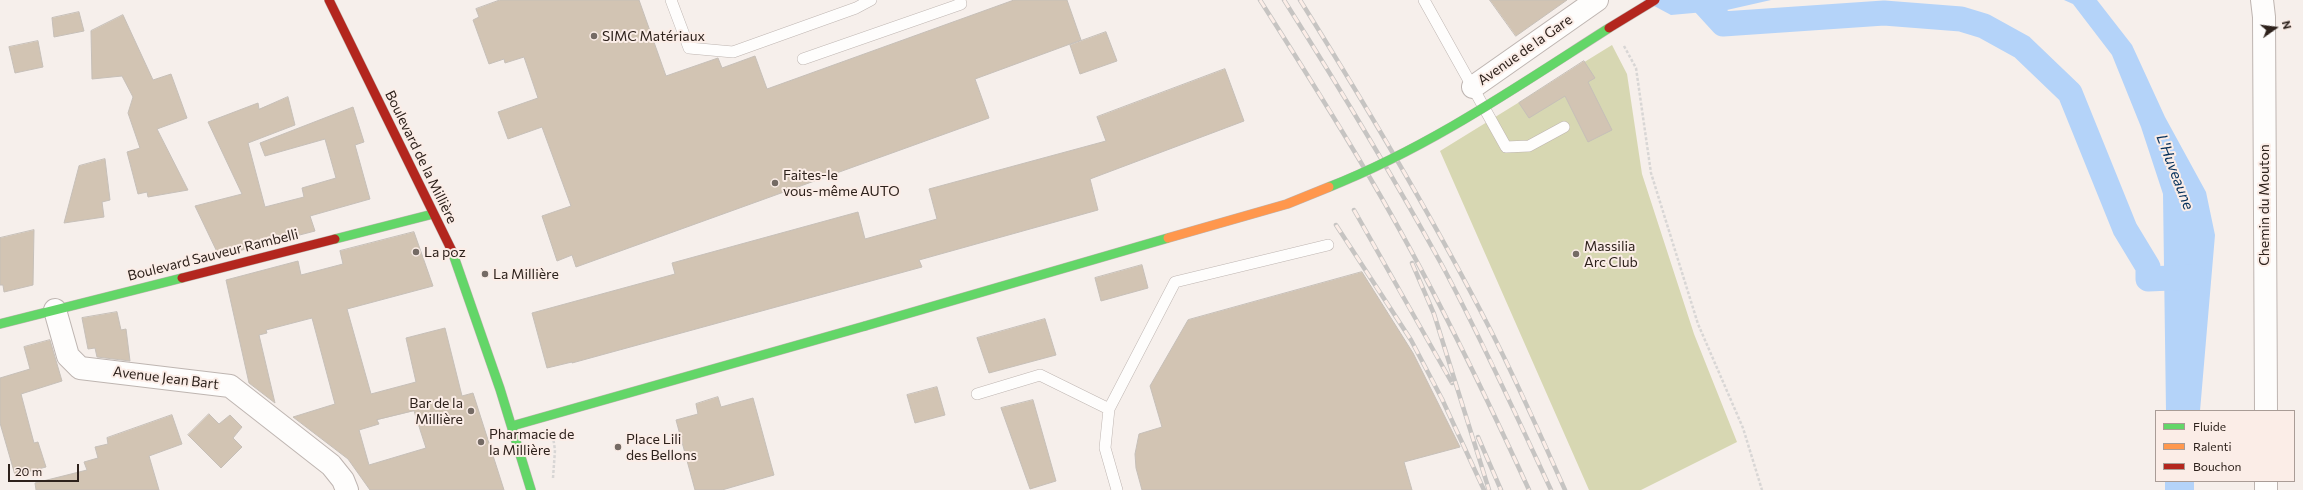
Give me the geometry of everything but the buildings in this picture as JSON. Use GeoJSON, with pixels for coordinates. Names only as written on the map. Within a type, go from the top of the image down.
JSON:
{"type":"FeatureCollection","features":[{"type":"Feature","properties":{"kind":"street","name":"Boulevard de la Millière"},"geometry":{"type":"LineString","coordinates":[[329,0],[453,253],[512,426],[531,490]]}},
{"type":"Feature","properties":{"kind":"street","name":"Avenue de la Gare"},"geometry":{"type":"LineString","coordinates":[[1473,87],[1597,0]]}},
{"type":"Feature","properties":{"kind":"street"},"geometry":{"type":"LineString","coordinates":[[512,426],[1288,204],[1353,178],[1416,148],[1497,101],[1656,0]]}},
{"type":"Feature","properties":{"kind":"street","name":"Chemin du Mouton"},"geometry":{"type":"LineString","coordinates":[[2262,0],[2264,17],[2266,410]]}},
{"type":"Feature","properties":{"kind":"street","name":"Boulevard Sauveur Rambelli"},"geometry":{"type":"LineString","coordinates":[[0,324],[434,214]]}},
{"type":"Feature","properties":{"kind":"street","name":"Avenue Jean Bart"},"geometry":{"type":"LineString","coordinates":[[55,310],[68,356],[80,368],[230,386],[331,465],[343,480],[346,490]]}},
{"type":"Feature","properties":{"kind":"lane"},"geometry":{"type":"LineString","coordinates":[[671,0],[689,48],[733,52],[856,8],[871,0]]}},
{"type":"Feature","properties":{"kind":"lane"},"geometry":{"type":"LineString","coordinates":[[803,58],[961,4],[960,0]]}},
{"type":"Feature","properties":{"kind":"lane"},"geometry":{"type":"LineString","coordinates":[[1424,0],[1506,147],[1529,146],[1564,127]]}},
{"type":"Feature","properties":{"kind":"lane"},"geometry":{"type":"LineString","coordinates":[[1117,490],[1105,448],[1109,409],[1175,282],[1328,245]]}},
{"type":"Feature","properties":{"kind":"lane"},"geometry":{"type":"LineString","coordinates":[[977,394],[1040,375],[1109,409]]}},
{"type":"Feature","properties":{"kind":"path"},"geometry":{"type":"LineString","coordinates":[[1636,68],[1651,173],[1698,324],[1743,428],[1762,490]]}},
{"type":"Feature","properties":{"kind":"path"},"geometry":{"type":"LineString","coordinates":[[553,435],[554,484]]}},
{"type":"Feature","properties":{"kind":"green space","name":"Massilia Arc Club"},"geometry":{"type":"Polygon","coordinates":[[[1612,45],[1627,74],[1642,174],[1694,334],[1737,442],[1641,490],[1589,490],[1440,151],[1612,45]]]}},
{"type":"Feature","properties":{"kind":"water"},"geometry":{"type":"Polygon","coordinates":[[[1643,0],[1771,0],[1727,10],[1671,15],[1643,0]]]}},
{"type":"Feature","properties":{"kind":"water","name":"L'Huveaune"},"geometry":{"type":"Polygon","coordinates":[[[2064,0],[2097,0],[2132,45],[2165,117],[2206,192],[2215,235],[2200,410],[2166,410],[2163,194],[2141,127],[2112,55],[2073,4],[2064,0]]]}},
{"type":"Feature","properties":{"kind":"water"},"geometry":{"type":"Polygon","coordinates":[[[2165,482],[2194,482],[2194,490],[2165,490],[2165,482]]]}},
{"type":"Feature","properties":{"kind":"waterway"},"geometry":{"type":"LineString","coordinates":[[1701,0],[1723,24],[1884,13],[1961,19],[1984,26],[2022,47],[2070,93],[2125,229],[2148,267],[2148,279],[2194,277]]}},
{"type":"Feature","properties":{"kind":"railway"},"geometry":{"type":"LineString","coordinates":[[1260,0],[1346,137],[1415,258],[1474,373],[1529,490]]}},
{"type":"Feature","properties":{"kind":"railway"},"geometry":{"type":"LineString","coordinates":[[1284,0],[1405,199],[1443,267],[1485,350],[1551,490]]}},
{"type":"Feature","properties":{"kind":"railway"},"geometry":{"type":"LineString","coordinates":[[1300,0],[1398,162],[1468,287],[1510,369],[1565,490]]}},
{"type":"Feature","properties":{"kind":"railway"},"geometry":{"type":"LineString","coordinates":[[1354,210],[1452,383]]}},
{"type":"Feature","properties":{"kind":"railway"},"geometry":{"type":"LineString","coordinates":[[1336,225],[1411,340],[1442,399],[1484,490]]}},
{"type":"Feature","properties":{"kind":"railway"},"geometry":{"type":"LineString","coordinates":[[1412,263],[1434,314],[1489,490]]}},
{"type":"Feature","properties":{"kind":"railway"},"geometry":{"type":"LineString","coordinates":[[1478,437],[1501,490]]}},
{"type":"Feature","properties":{"kind":"traffic: fast"},"geometry":{"type":"LineString","coordinates":[[1329,187],[1366,171],[1438,134],[1507,93],[1609,28]]}},
{"type":"Feature","properties":{"kind":"traffic: fast"},"geometry":{"type":"LineString","coordinates":[[335,239],[433,214]]}},
{"type":"Feature","properties":{"kind":"traffic: fast"},"geometry":{"type":"LineString","coordinates":[[865,326],[1168,238]]}},
{"type":"Feature","properties":{"kind":"traffic: fast"},"geometry":{"type":"LineString","coordinates":[[452,251],[500,389],[531,490]]}},
{"type":"Feature","properties":{"kind":"traffic: fast"},"geometry":{"type":"LineString","coordinates":[[0,324],[182,278]]}},
{"type":"Feature","properties":{"kind":"traffic: fast"},"geometry":{"type":"LineString","coordinates":[[512,426],[865,326]]}},
{"type":"Feature","properties":{"kind":"traffic: jam"},"geometry":{"type":"LineString","coordinates":[[329,0],[452,251]]}},
{"type":"Feature","properties":{"kind":"traffic: jam"},"geometry":{"type":"LineString","coordinates":[[1609,28],[1655,0]]}},
{"type":"Feature","properties":{"kind":"traffic: jam"},"geometry":{"type":"LineString","coordinates":[[182,278],[335,239]]}},
{"type":"Feature","properties":{"kind":"traffic: slow"},"geometry":{"type":"LineString","coordinates":[[1168,238],[1287,204],[1329,187]]}},
{"type":"Feature","properties":{"kind":"place","name":"SIMC Matériaux"},"geometry":{"type":"Point","coordinates":[594,36]}},
{"type":"Feature","properties":{"kind":"place","name":"Faites-le vous-même AUTO"},"geometry":{"type":"Point","coordinates":[775,183]}},
{"type":"Feature","properties":{"kind":"place","name":"La poz"},"geometry":{"type":"Point","coordinates":[416,252]}},
{"type":"Feature","properties":{"kind":"place","name":"Massilia Arc Club"},"geometry":{"type":"Point","coordinates":[1576,254]}},
{"type":"Feature","properties":{"kind":"place","name":"La Millière"},"geometry":{"type":"Point","coordinates":[485,274]}},
{"type":"Feature","properties":{"kind":"place","name":"Bar de la Millière"},"geometry":{"type":"Point","coordinates":[471,411]}},
{"type":"Feature","properties":{"kind":"place","name":"Pharmacie de la Millière"},"geometry":{"type":"Point","coordinates":[481,442]}},
{"type":"Feature","properties":{"kind":"place","name":"Place Lili des Bellons"},"geometry":{"type":"Point","coordinates":[618,447]}}]}
